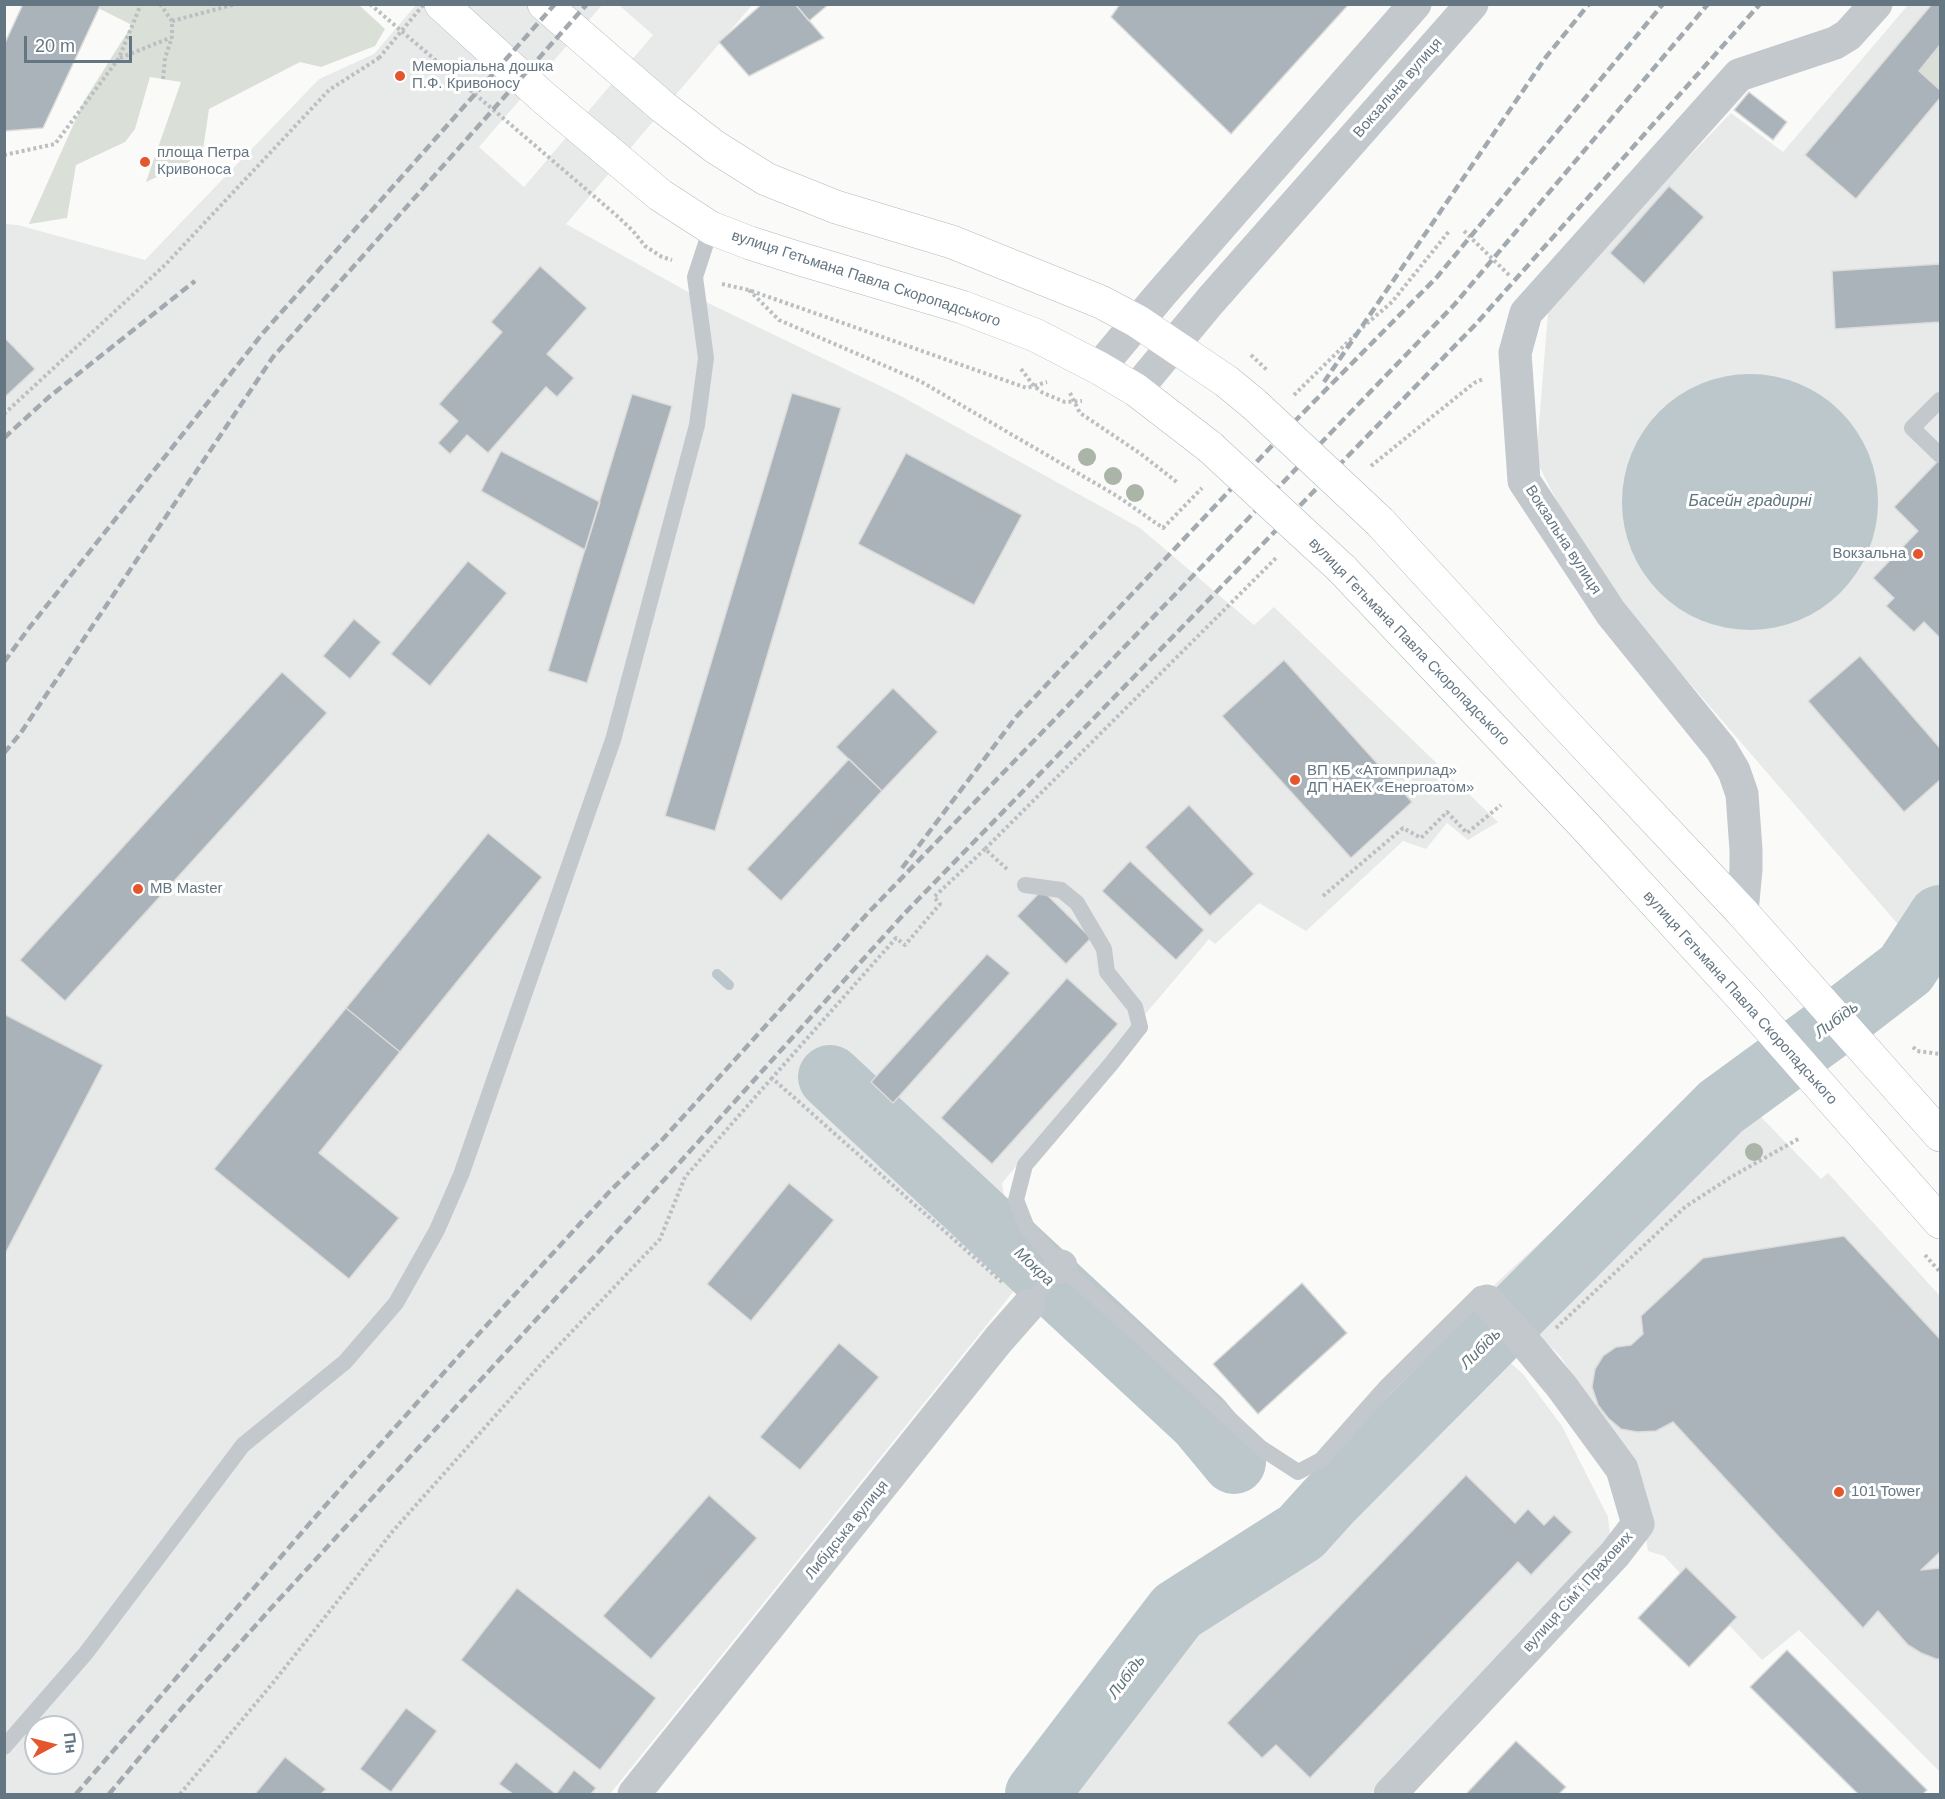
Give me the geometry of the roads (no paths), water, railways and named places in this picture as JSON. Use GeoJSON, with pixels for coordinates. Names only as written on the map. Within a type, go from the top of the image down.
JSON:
{"type":"FeatureCollection","features":[{"type":"Feature","properties":{"kind":"main road","name":"вулиця Гетьмана Павла Скоропадського"},"geometry":{"type":"LineString","coordinates":[[441,4],[543,98],[660,195],[711,228],[797,258],[962,307],[1035,335],[1136,390],[1210,447],[1342,569],[1585,826],[1749,1005],[1941,1222]]}},
{"type":"Feature","properties":{"kind":"main road"},"geometry":{"type":"LineString","coordinates":[[544,4],[663,108],[716,147],[766,179],[836,207],[962,246],[1101,302],[1137,321],[1226,381],[1254,404],[1380,522],[1742,912],[1941,1135]]}},
{"type":"Feature","properties":{"kind":"street"},"geometry":{"type":"LineString","coordinates":[[1099,368],[1137,321],[1415,4]]}},
{"type":"Feature","properties":{"kind":"street","name":"Вокзальна вулиця"},"geometry":{"type":"LineString","coordinates":[[1136,390],[1210,300],[1472,4]]}},
{"type":"Feature","properties":{"kind":"street","name":"Вокзальна вулиця"},"geometry":{"type":"LineString","coordinates":[[1742,912],[1746,850],[1742,794],[1734,771],[1721,749],[1611,613],[1524,481],[1515,353],[1526,313],[1739,75],[1835,43],[1848,35],[1876,4]]}},
{"type":"Feature","properties":{"kind":"street","name":"вулиця Сімʼї Прахових"},"geometry":{"type":"LineString","coordinates":[[1390,1794],[1615,1554],[1638,1524],[1622,1469],[1562,1387],[1481,1294]]}},
{"type":"Feature","properties":{"kind":"street","name":"Либідська вулиця"},"geometry":{"type":"LineString","coordinates":[[634,1794],[999,1339],[1029,1305]]}},
{"type":"Feature","properties":{"kind":"lane"},"geometry":{"type":"LineString","coordinates":[[4,1747],[86,1653],[243,1445],[345,1362],[396,1303],[437,1230],[461,1175],[613,740],[697,425],[706,358],[695,277],[711,228]]}},
{"type":"Feature","properties":{"kind":"lane"},"geometry":{"type":"LineString","coordinates":[[1941,400],[1912,428],[1941,455]]}},
{"type":"Feature","properties":{"kind":"lane"},"geometry":{"type":"LineString","coordinates":[[1026,885],[1061,890],[1077,903],[1104,949],[1107,972],[1135,1007],[1140,1026],[1025,1165],[1016,1200],[1027,1228],[1060,1267],[1161,1355],[1261,1448],[1298,1472],[1321,1460],[1385,1388],[1481,1294]]}},
{"type":"Feature","properties":{"kind":"lane","name":"Либідська вулиця"},"geometry":{"type":"LineString","coordinates":[[1029,1305],[1060,1267]]}},
{"type":"Feature","properties":{"kind":"water","name":"Басейн градирні"},"geometry":{"type":"Polygon","coordinates":[[[1737,374],[1763,374],[1799,383],[1821,395],[1841,411],[1857,431],[1869,453],[1876,477],[1878,502],[1876,527],[1869,551],[1857,573],[1841,593],[1821,609],[1799,621],[1763,630],[1737,630],[1701,621],[1679,609],[1659,593],[1643,573],[1631,551],[1622,515],[1622,489],[1631,453],[1643,431],[1659,411],[1679,395],[1701,383],[1737,374]]]}},
{"type":"Feature","properties":{"kind":"waterway","name":"Либідь"},"geometry":{"type":"LineString","coordinates":[[1037,1794],[1177,1611],[1301,1532],[1329,1501],[1721,1107],[1906,969],[1940,917]]}},
{"type":"Feature","properties":{"kind":"waterway","name":"Мокра"},"geometry":{"type":"LineString","coordinates":[[717,974],[729,985]]}},
{"type":"Feature","properties":{"kind":"waterway","name":"Мокра"},"geometry":{"type":"LineString","coordinates":[[830,1077],[1200,1421],[1234,1462]]}},
{"type":"Feature","properties":{"kind":"railway"},"geometry":{"type":"LineString","coordinates":[[4,662],[263,333],[555,4]]}},
{"type":"Feature","properties":{"kind":"railway"},"geometry":{"type":"LineString","coordinates":[[4,753],[20,734],[273,357],[587,4]]}},
{"type":"Feature","properties":{"kind":"railway"},"geometry":{"type":"LineString","coordinates":[[1324,382],[1546,57],[1589,4]]}},
{"type":"Feature","properties":{"kind":"railway"},"geometry":{"type":"LineString","coordinates":[[902,868],[1016,717],[1298,418],[1437,277],[1663,4]]}},
{"type":"Feature","properties":{"kind":"railway"},"geometry":{"type":"LineString","coordinates":[[76,1794],[317,1515],[611,1190],[662,1140],[867,914],[1454,305],[1708,4]]}},
{"type":"Feature","properties":{"kind":"railway"},"geometry":{"type":"LineString","coordinates":[[109,1794],[273,1606],[635,1212],[904,914],[1475,325],[1760,4]]}},
{"type":"Feature","properties":{"kind":"railway"},"geometry":{"type":"LineString","coordinates":[[4,438],[49,397],[195,281]]}},
{"type":"Feature","properties":{"kind":"place","name":"Меморіальна дошка П.Ф. Кривоносу"},"geometry":{"type":"Point","coordinates":[400,76]}},
{"type":"Feature","properties":{"kind":"place","name":"площа Петра Кривоноса"},"geometry":{"type":"Point","coordinates":[145,162]}},
{"type":"Feature","properties":{"kind":"place","name":"Вокзальна"},"geometry":{"type":"Point","coordinates":[1918,554]}},
{"type":"Feature","properties":{"kind":"place","name":"ВП КБ «Атомприлад» ДП НАЕК «Енергоатом»"},"geometry":{"type":"Point","coordinates":[1295,780]}},
{"type":"Feature","properties":{"kind":"place","name":"MB Master"},"geometry":{"type":"Point","coordinates":[138,889]}},
{"type":"Feature","properties":{"kind":"place","name":"101 Tower"},"geometry":{"type":"Point","coordinates":[1839,1492]}}]}
